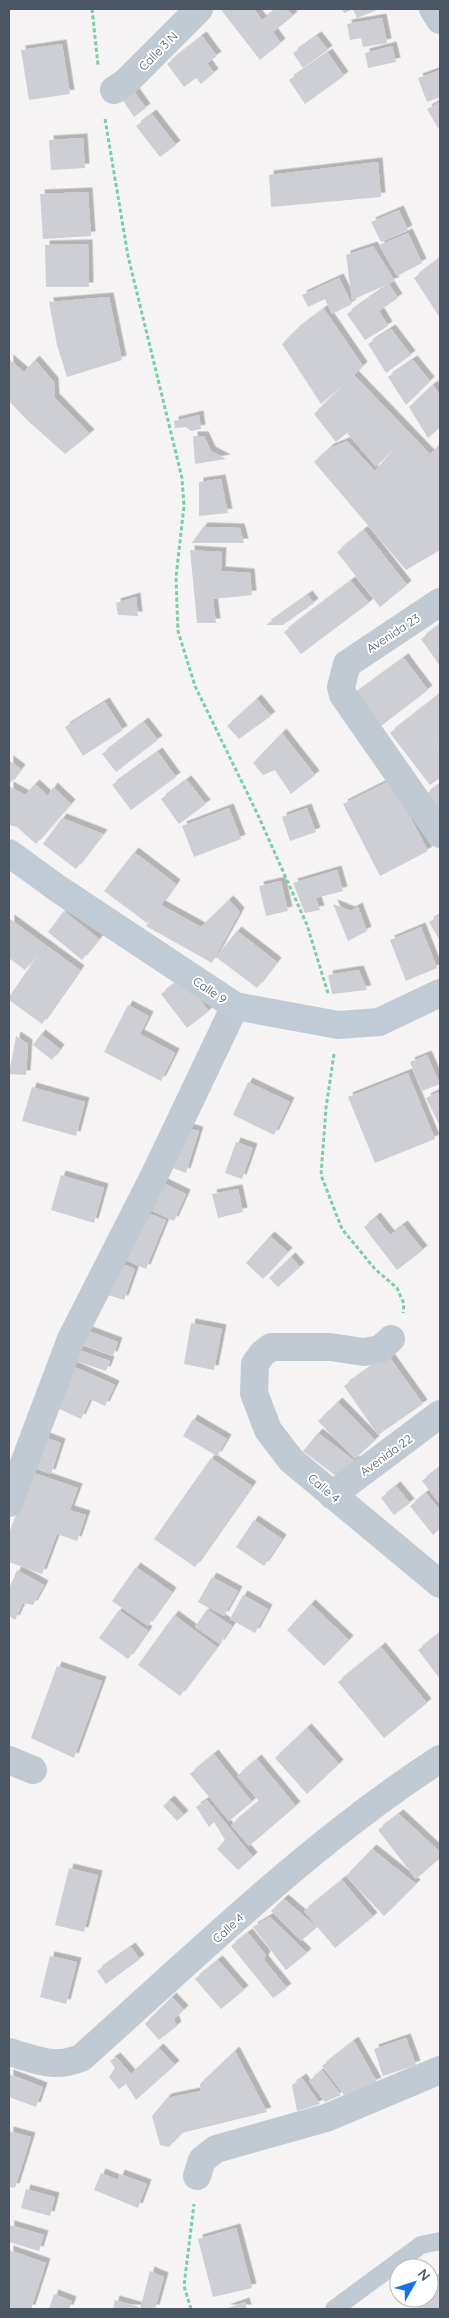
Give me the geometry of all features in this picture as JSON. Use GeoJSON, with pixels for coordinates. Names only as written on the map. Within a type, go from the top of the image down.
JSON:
{"type":"FeatureCollection","features":[{"type":"Feature","properties":{"kind":"street","name":"Calle 3 N"},"geometry":{"type":"LineString","coordinates":[[114,90],[126,82],[200,9]]}},
{"type":"Feature","properties":{"kind":"street"},"geometry":{"type":"LineString","coordinates":[[433,9],[440,20]]}},
{"type":"Feature","properties":{"kind":"street","name":"Avenida 23"},"geometry":{"type":"LineString","coordinates":[[440,602],[346,664],[341,687],[343,695],[440,834]]}},
{"type":"Feature","properties":{"kind":"street","name":"Calle 9"},"geometry":{"type":"LineString","coordinates":[[9,853],[57,888],[235,1006],[338,1026],[379,1022],[440,993]]}},
{"type":"Feature","properties":{"kind":"street"},"geometry":{"type":"LineString","coordinates":[[9,1503],[71,1339],[155,1174],[235,1006]]}},
{"type":"Feature","properties":{"kind":"street","name":"Calle 4"},"geometry":{"type":"LineString","coordinates":[[391,1339],[380,1349],[364,1352],[330,1347],[271,1347],[262,1354],[255,1364],[254,1393],[268,1430],[291,1460],[440,1584]]}},
{"type":"Feature","properties":{"kind":"street","name":"Avenida 22"},"geometry":{"type":"LineString","coordinates":[[332,1495],[440,1414]]}},
{"type":"Feature","properties":{"kind":"street","name":"Calle 4"},"geometry":{"type":"LineString","coordinates":[[9,2052],[49,2064],[64,2064],[82,2058],[319,1847],[405,1782],[440,1759]]}},
{"type":"Feature","properties":{"kind":"street"},"geometry":{"type":"LineString","coordinates":[[197,2176],[202,2160],[216,2149],[326,2118],[440,2070]]}},
{"type":"Feature","properties":{"kind":"lane"},"geometry":{"type":"LineString","coordinates":[[334,2309],[421,2245],[440,2241]]}},
{"type":"Feature","properties":{"kind":"path"},"geometry":{"type":"LineString","coordinates":[[92,9],[98,68]]}},
{"type":"Feature","properties":{"kind":"path"},"geometry":{"type":"LineString","coordinates":[[105,118],[128,256],[182,478],[184,506],[176,577],[178,631],[194,686],[258,813],[307,926],[338,1026],[326,1108],[321,1175],[342,1229],[375,1269],[397,1288],[404,1304],[402,1320],[391,1339]]}},
{"type":"Feature","properties":{"kind":"path"},"geometry":{"type":"LineString","coordinates":[[191,2309],[184,2286],[197,2176]]}},
{"type":"Feature","properties":{"kind":"building"},"geometry":{"type":"Polygon","coordinates":[[[225,9],[254,9],[262,20],[277,9],[287,9],[293,16],[273,32],[281,43],[260,60],[222,11],[225,9]]]}},
{"type":"Feature","properties":{"kind":"building"},"geometry":{"type":"Polygon","coordinates":[[[342,9],[353,9],[344,13],[342,9]]]}},
{"type":"Feature","properties":{"kind":"building"},"geometry":{"type":"Polygon","coordinates":[[[353,9],[380,9],[357,18],[353,9]]]}},
{"type":"Feature","properties":{"kind":"building"},"geometry":{"type":"Polygon","coordinates":[[[382,18],[387,43],[363,47],[361,38],[350,40],[347,24],[382,18]]]}},
{"type":"Feature","properties":{"kind":"building"},"geometry":{"type":"Polygon","coordinates":[[[202,36],[217,56],[207,63],[214,73],[201,84],[196,78],[184,87],[167,64],[202,36]]]}},
{"type":"Feature","properties":{"kind":"building"},"geometry":{"type":"Polygon","coordinates":[[[317,36],[328,50],[303,68],[293,53],[317,36]]]}},
{"type":"Feature","properties":{"kind":"building"},"geometry":{"type":"Polygon","coordinates":[[[62,44],[70,94],[29,100],[21,50],[62,44]]]}},
{"type":"Feature","properties":{"kind":"building"},"geometry":{"type":"Polygon","coordinates":[[[392,46],[396,62],[368,68],[365,53],[392,46]]]}},
{"type":"Feature","properties":{"kind":"building"},"geometry":{"type":"Polygon","coordinates":[[[328,53],[344,76],[305,104],[289,80],[328,53]]]}},
{"type":"Feature","properties":{"kind":"building"},"geometry":{"type":"Polygon","coordinates":[[[440,70],[440,97],[427,102],[418,78],[440,70]]]}},
{"type":"Feature","properties":{"kind":"building"},"geometry":{"type":"Polygon","coordinates":[[[131,87],[146,108],[134,117],[120,96],[131,87]]]}},
{"type":"Feature","properties":{"kind":"building"},"geometry":{"type":"Polygon","coordinates":[[[440,102],[440,127],[438,128],[427,109],[440,102]]]}},
{"type":"Feature","properties":{"kind":"building"},"geometry":{"type":"Polygon","coordinates":[[[152,114],[176,145],[160,157],[136,126],[152,114]]]}},
{"type":"Feature","properties":{"kind":"building"},"geometry":{"type":"Polygon","coordinates":[[[83,138],[85,168],[51,170],[49,140],[83,138]]]}},
{"type":"Feature","properties":{"kind":"building"},"geometry":{"type":"Polygon","coordinates":[[[378,162],[381,197],[271,207],[269,175],[378,162]]]}},
{"type":"Feature","properties":{"kind":"building"},"geometry":{"type":"Polygon","coordinates":[[[88,192],[91,236],[43,239],[40,194],[88,192]]]}},
{"type":"Feature","properties":{"kind":"building"},"geometry":{"type":"Polygon","coordinates":[[[399,210],[408,230],[381,242],[371,222],[399,210]]]}},
{"type":"Feature","properties":{"kind":"building"},"geometry":{"type":"Polygon","coordinates":[[[408,233],[422,263],[397,276],[379,245],[408,233]]]}},
{"type":"Feature","properties":{"kind":"building"},"geometry":{"type":"Polygon","coordinates":[[[88,244],[89,287],[46,287],[45,245],[88,244]]]}},
{"type":"Feature","properties":{"kind":"building"},"geometry":{"type":"Polygon","coordinates":[[[373,246],[395,281],[352,300],[346,255],[373,246]]]}},
{"type":"Feature","properties":{"kind":"building"},"geometry":{"type":"Polygon","coordinates":[[[440,258],[440,318],[414,278],[440,258]]]}},
{"type":"Feature","properties":{"kind":"building"},"geometry":{"type":"Polygon","coordinates":[[[339,278],[352,304],[332,314],[325,299],[308,307],[302,295],[339,278]]]}},
{"type":"Feature","properties":{"kind":"building"},"geometry":{"type":"Polygon","coordinates":[[[389,284],[398,298],[379,311],[388,326],[365,340],[347,314],[389,284]]]}},
{"type":"Feature","properties":{"kind":"building"},"geometry":{"type":"Polygon","coordinates":[[[109,297],[122,360],[67,377],[57,345],[49,302],[109,297]]]}},
{"type":"Feature","properties":{"kind":"building"},"geometry":{"type":"Polygon","coordinates":[[[324,309],[363,366],[354,375],[430,454],[440,445],[440,550],[406,570],[314,462],[330,448],[347,441],[375,471],[396,446],[376,467],[347,433],[336,442],[314,414],[346,382],[321,404],[282,344],[296,330],[324,309]]]}},
{"type":"Feature","properties":{"kind":"building"},"geometry":{"type":"Polygon","coordinates":[[[391,329],[411,355],[386,373],[368,344],[391,329]]]}},
{"type":"Feature","properties":{"kind":"building"},"geometry":{"type":"Polygon","coordinates":[[[9,359],[24,372],[35,360],[54,382],[55,398],[90,434],[65,454],[27,420],[9,401],[9,359]]]}},
{"type":"Feature","properties":{"kind":"building"},"geometry":{"type":"Polygon","coordinates":[[[413,360],[430,381],[406,405],[388,377],[413,360]]]}},
{"type":"Feature","properties":{"kind":"building"},"geometry":{"type":"Polygon","coordinates":[[[433,385],[440,395],[440,406],[438,407],[440,408],[440,427],[428,438],[409,407],[433,385]]]}},
{"type":"Feature","properties":{"kind":"building"},"geometry":{"type":"Polygon","coordinates":[[[199,415],[201,429],[191,431],[186,427],[175,428],[174,421],[199,415]]]}},
{"type":"Feature","properties":{"kind":"building"},"geometry":{"type":"Polygon","coordinates":[[[193,436],[204,436],[211,451],[226,459],[195,464],[193,436]]]}},
{"type":"Feature","properties":{"kind":"building"},"geometry":{"type":"Polygon","coordinates":[[[221,479],[228,513],[199,516],[199,482],[221,479]]]}},
{"type":"Feature","properties":{"kind":"building"},"geometry":{"type":"Polygon","coordinates":[[[203,527],[240,528],[244,543],[192,543],[203,527]]]}},
{"type":"Feature","properties":{"kind":"building"},"geometry":{"type":"Polygon","coordinates":[[[364,530],[407,585],[380,607],[337,552],[364,530]]]}},
{"type":"Feature","properties":{"kind":"building"},"geometry":{"type":"Polygon","coordinates":[[[190,550],[222,552],[221,571],[250,573],[252,595],[213,599],[216,623],[197,623],[190,550]]]}},
{"type":"Feature","properties":{"kind":"building"},"geometry":{"type":"Polygon","coordinates":[[[351,581],[369,603],[301,654],[284,632],[351,581]]]}},
{"type":"Feature","properties":{"kind":"building"},"geometry":{"type":"Polygon","coordinates":[[[308,595],[314,603],[283,625],[266,625],[308,595]]]}},
{"type":"Feature","properties":{"kind":"building"},"geometry":{"type":"Polygon","coordinates":[[[136,597],[138,616],[118,615],[116,603],[136,597]]]}},
{"type":"Feature","properties":{"kind":"building"},"geometry":{"type":"Polygon","coordinates":[[[440,625],[440,666],[421,639],[440,625]]]}},
{"type":"Feature","properties":{"kind":"building"},"geometry":{"type":"Polygon","coordinates":[[[404,658],[428,690],[377,729],[352,696],[404,658]]]}},
{"type":"Feature","properties":{"kind":"building"},"geometry":{"type":"Polygon","coordinates":[[[440,694],[440,742],[423,756],[440,744],[440,778],[430,785],[390,733],[440,694]]]}},
{"type":"Feature","properties":{"kind":"building"},"geometry":{"type":"Polygon","coordinates":[[[257,699],[271,716],[239,739],[227,726],[257,699]]]}},
{"type":"Feature","properties":{"kind":"building"},"geometry":{"type":"Polygon","coordinates":[[[105,702],[123,730],[83,756],[65,727],[105,702]]]}},
{"type":"Feature","properties":{"kind":"building"},"geometry":{"type":"Polygon","coordinates":[[[144,722],[158,740],[116,772],[102,754],[144,722]]]}},
{"type":"Feature","properties":{"kind":"building"},"geometry":{"type":"Polygon","coordinates":[[[282,733],[315,775],[291,794],[275,770],[263,775],[253,763],[282,733]]]}},
{"type":"Feature","properties":{"kind":"building"},"geometry":{"type":"Polygon","coordinates":[[[158,752],[176,777],[131,810],[112,785],[158,752]]]}},
{"type":"Feature","properties":{"kind":"building"},"geometry":{"type":"Polygon","coordinates":[[[9,760],[21,769],[9,785],[9,760]]]}},
{"type":"Feature","properties":{"kind":"building"},"geometry":{"type":"Polygon","coordinates":[[[187,780],[206,804],[179,824],[161,799],[187,780]]]}},
{"type":"Feature","properties":{"kind":"building"},"geometry":{"type":"Polygon","coordinates":[[[391,780],[428,851],[380,876],[343,804],[391,780]]]}},
{"type":"Feature","properties":{"kind":"building"},"geometry":{"type":"Polygon","coordinates":[[[35,784],[48,796],[53,787],[71,804],[36,844],[17,827],[9,825],[9,786],[25,795],[35,784]]]}},
{"type":"Feature","properties":{"kind":"building"},"geometry":{"type":"Polygon","coordinates":[[[440,784],[440,817],[425,795],[440,784]]]}},
{"type":"Feature","properties":{"kind":"building"},"geometry":{"type":"Polygon","coordinates":[[[229,808],[241,839],[194,857],[182,826],[229,808]]]}},
{"type":"Feature","properties":{"kind":"building"},"geometry":{"type":"Polygon","coordinates":[[[307,808],[316,832],[290,841],[282,817],[307,808]]]}},
{"type":"Feature","properties":{"kind":"building"},"geometry":{"type":"Polygon","coordinates":[[[62,818],[103,834],[76,869],[43,844],[62,818]]]}},
{"type":"Feature","properties":{"kind":"building"},"geometry":{"type":"Polygon","coordinates":[[[134,852],[176,884],[161,905],[201,927],[229,900],[240,912],[212,963],[146,926],[151,918],[147,923],[104,891],[134,852]]]}},
{"type":"Feature","properties":{"kind":"building"},"geometry":{"type":"Polygon","coordinates":[[[337,870],[343,891],[316,898],[320,910],[305,913],[293,883],[337,870]]]}},
{"type":"Feature","properties":{"kind":"building"},"geometry":{"type":"Polygon","coordinates":[[[281,881],[288,911],[266,916],[259,886],[281,881]]]}},
{"type":"Feature","properties":{"kind":"building"},"geometry":{"type":"Polygon","coordinates":[[[333,904],[351,911],[358,907],[367,931],[348,941],[333,904]]]}},
{"type":"Feature","properties":{"kind":"building"},"geometry":{"type":"Polygon","coordinates":[[[64,911],[99,939],[82,960],[48,932],[64,911]]]}},
{"type":"Feature","properties":{"kind":"building"},"geometry":{"type":"Polygon","coordinates":[[[440,915],[440,941],[429,922],[440,915]]]}},
{"type":"Feature","properties":{"kind":"building"},"geometry":{"type":"Polygon","coordinates":[[[10,919],[80,970],[42,1024],[9,1000],[9,997],[40,952],[25,970],[9,958],[10,919]]]}},
{"type":"Feature","properties":{"kind":"building"},"geometry":{"type":"Polygon","coordinates":[[[421,927],[437,968],[406,981],[390,940],[421,927]]]}},
{"type":"Feature","properties":{"kind":"building"},"geometry":{"type":"Polygon","coordinates":[[[237,931],[277,962],[257,988],[216,957],[237,931]]]}},
{"type":"Feature","properties":{"kind":"building"},"geometry":{"type":"Polygon","coordinates":[[[359,970],[367,990],[332,994],[328,975],[359,970]]]}},
{"type":"Feature","properties":{"kind":"building"},"geometry":{"type":"Polygon","coordinates":[[[183,978],[209,1011],[187,1028],[161,994],[183,978]]]}},
{"type":"Feature","properties":{"kind":"building"},"geometry":{"type":"Polygon","coordinates":[[[128,1005],[149,1016],[140,1034],[175,1053],[161,1081],[104,1052],[128,1005]]]}},
{"type":"Feature","properties":{"kind":"building"},"geometry":{"type":"Polygon","coordinates":[[[41,1034],[60,1049],[52,1060],[33,1045],[41,1034]]]}},
{"type":"Feature","properties":{"kind":"building"},"geometry":{"type":"Polygon","coordinates":[[[16,1036],[28,1044],[26,1075],[9,1074],[16,1036]]]}},
{"type":"Feature","properties":{"kind":"building"},"geometry":{"type":"Polygon","coordinates":[[[427,1055],[440,1084],[422,1091],[410,1062],[427,1055]]]}},
{"type":"Feature","properties":{"kind":"building"},"geometry":{"type":"Polygon","coordinates":[[[408,1073],[435,1139],[375,1163],[348,1097],[408,1073]]]}},
{"type":"Feature","properties":{"kind":"building"},"geometry":{"type":"Polygon","coordinates":[[[248,1082],[290,1102],[274,1135],[233,1115],[248,1082]]]}},
{"type":"Feature","properties":{"kind":"building"},"geometry":{"type":"Polygon","coordinates":[[[32,1087],[85,1102],[76,1136],[22,1121],[32,1087]]]}},
{"type":"Feature","properties":{"kind":"building"},"geometry":{"type":"Polygon","coordinates":[[[438,1092],[440,1095],[440,1126],[426,1098],[438,1092]]]}},
{"type":"Feature","properties":{"kind":"building"},"geometry":{"type":"Polygon","coordinates":[[[187,1128],[199,1131],[186,1173],[170,1167],[187,1128]]]}},
{"type":"Feature","properties":{"kind":"building"},"geometry":{"type":"Polygon","coordinates":[[[236,1142],[253,1148],[242,1179],[225,1173],[236,1142]]]}},
{"type":"Feature","properties":{"kind":"building"},"geometry":{"type":"Polygon","coordinates":[[[61,1175],[104,1188],[94,1223],[51,1210],[61,1175]]]}},
{"type":"Feature","properties":{"kind":"building"},"geometry":{"type":"Polygon","coordinates":[[[155,1179],[186,1194],[174,1221],[142,1206],[155,1179]]]}},
{"type":"Feature","properties":{"kind":"building"},"geometry":{"type":"Polygon","coordinates":[[[238,1189],[243,1212],[218,1218],[212,1194],[238,1189]]]}},
{"type":"Feature","properties":{"kind":"building"},"geometry":{"type":"Polygon","coordinates":[[[142,1211],[166,1220],[146,1269],[123,1259],[142,1211]]]}},
{"type":"Feature","properties":{"kind":"building"},"geometry":{"type":"Polygon","coordinates":[[[376,1217],[390,1235],[403,1225],[423,1250],[397,1270],[364,1227],[376,1217]]]}},
{"type":"Feature","properties":{"kind":"building"},"geometry":{"type":"Polygon","coordinates":[[[270,1236],[288,1252],[263,1279],[246,1263],[270,1236]]]}},
{"type":"Feature","properties":{"kind":"building"},"geometry":{"type":"Polygon","coordinates":[[[291,1257],[300,1267],[278,1287],[269,1278],[291,1257]]]}},
{"type":"Feature","properties":{"kind":"building"},"geometry":{"type":"Polygon","coordinates":[[[117,1262],[135,1269],[124,1300],[105,1294],[117,1262]]]}},
{"type":"Feature","properties":{"kind":"building"},"geometry":{"type":"Polygon","coordinates":[[[191,1323],[222,1329],[214,1370],[184,1364],[191,1323]]]}},
{"type":"Feature","properties":{"kind":"building"},"geometry":{"type":"Polygon","coordinates":[[[80,1328],[118,1342],[113,1356],[75,1342],[80,1328]]]}},
{"type":"Feature","properties":{"kind":"building"},"geometry":{"type":"Polygon","coordinates":[[[74,1348],[110,1361],[106,1371],[70,1359],[74,1348]]]}},
{"type":"Feature","properties":{"kind":"building"},"geometry":{"type":"Polygon","coordinates":[[[388,1355],[423,1404],[378,1435],[344,1386],[388,1355]]]}},
{"type":"Feature","properties":{"kind":"building"},"geometry":{"type":"Polygon","coordinates":[[[68,1364],[115,1385],[105,1406],[90,1399],[81,1419],[49,1404],[68,1364]]]}},
{"type":"Feature","properties":{"kind":"building"},"geometry":{"type":"Polygon","coordinates":[[[338,1402],[375,1440],[355,1459],[318,1421],[338,1402]]]}},
{"type":"Feature","properties":{"kind":"building"},"geometry":{"type":"Polygon","coordinates":[[[193,1419],[227,1439],[217,1456],[183,1436],[193,1419]]]}},
{"type":"Feature","properties":{"kind":"building"},"geometry":{"type":"Polygon","coordinates":[[[318,1433],[359,1464],[345,1483],[303,1451],[318,1433]]]}},
{"type":"Feature","properties":{"kind":"building"},"geometry":{"type":"Polygon","coordinates":[[[37,1434],[61,1443],[51,1474],[26,1465],[37,1434]]]}},
{"type":"Feature","properties":{"kind":"building"},"geometry":{"type":"Polygon","coordinates":[[[211,1458],[252,1486],[195,1567],[154,1539],[211,1458]]]}},
{"type":"Feature","properties":{"kind":"building"},"geometry":{"type":"Polygon","coordinates":[[[440,1467],[440,1504],[422,1481],[440,1467]]]}},
{"type":"Feature","properties":{"kind":"building"},"geometry":{"type":"Polygon","coordinates":[[[31,1472],[78,1488],[70,1510],[86,1515],[77,1541],[57,1534],[42,1574],[9,1562],[9,1534],[31,1472]]]}},
{"type":"Feature","properties":{"kind":"building"},"geometry":{"type":"Polygon","coordinates":[[[396,1486],[410,1503],[394,1515],[381,1498],[396,1486]]]}},
{"type":"Feature","properties":{"kind":"building"},"geometry":{"type":"Polygon","coordinates":[[[426,1493],[440,1510],[440,1529],[433,1535],[410,1506],[426,1493]]]}},
{"type":"Feature","properties":{"kind":"building"},"geometry":{"type":"Polygon","coordinates":[[[254,1520],[282,1539],[264,1566],[236,1547],[254,1520]]]}},
{"type":"Feature","properties":{"kind":"building"},"geometry":{"type":"Polygon","coordinates":[[[136,1567],[172,1592],[148,1626],[112,1601],[136,1567]]]}},
{"type":"Feature","properties":{"kind":"building"},"geometry":{"type":"Polygon","coordinates":[[[17,1570],[44,1585],[33,1605],[23,1603],[15,1620],[9,1616],[9,1589],[17,1570]]]}},
{"type":"Feature","properties":{"kind":"building"},"geometry":{"type":"Polygon","coordinates":[[[212,1577],[238,1591],[224,1616],[198,1602],[212,1577]]]}},
{"type":"Feature","properties":{"kind":"building"},"geometry":{"type":"Polygon","coordinates":[[[243,1595],[268,1609],[255,1633],[230,1619],[243,1595]]]}},
{"type":"Feature","properties":{"kind":"building"},"geometry":{"type":"Polygon","coordinates":[[[311,1604],[349,1640],[324,1666],[287,1630],[311,1604]]]}},
{"type":"Feature","properties":{"kind":"building"},"geometry":{"type":"Polygon","coordinates":[[[207,1609],[232,1626],[220,1644],[195,1627],[207,1609]]]}},
{"type":"Feature","properties":{"kind":"building"},"geometry":{"type":"Polygon","coordinates":[[[119,1610],[148,1631],[128,1659],[99,1638],[119,1610]]]}},
{"type":"Feature","properties":{"kind":"building"},"geometry":{"type":"Polygon","coordinates":[[[174,1615],[217,1647],[180,1696],[138,1665],[174,1615]]]}},
{"type":"Feature","properties":{"kind":"building"},"geometry":{"type":"Polygon","coordinates":[[[440,1633],[440,1679],[418,1650],[440,1633]]]}},
{"type":"Feature","properties":{"kind":"building"},"geometry":{"type":"Polygon","coordinates":[[[381,1647],[427,1703],[384,1738],[338,1682],[381,1647]]]}},
{"type":"Feature","properties":{"kind":"building"},"geometry":{"type":"Polygon","coordinates":[[[57,1666],[102,1681],[74,1758],[31,1738],[57,1666]]]}},
{"type":"Feature","properties":{"kind":"building"},"geometry":{"type":"Polygon","coordinates":[[[307,1728],[339,1764],[307,1794],[275,1758],[307,1728]]]}},
{"type":"Feature","properties":{"kind":"building"},"geometry":{"type":"Polygon","coordinates":[[[214,1754],[252,1802],[229,1821],[190,1774],[214,1754]]]}},
{"type":"Feature","properties":{"kind":"building"},"geometry":{"type":"Polygon","coordinates":[[[257,1759],[296,1806],[249,1846],[231,1825],[259,1801],[237,1776],[257,1759]]]}},
{"type":"Feature","properties":{"kind":"building"},"geometry":{"type":"Polygon","coordinates":[[[170,1800],[184,1815],[177,1821],[163,1806],[170,1800]]]}},
{"type":"Feature","properties":{"kind":"building"},"geometry":{"type":"Polygon","coordinates":[[[207,1800],[253,1857],[238,1870],[217,1849],[225,1840],[214,1822],[209,1827],[196,1807],[207,1800]]]}},
{"type":"Feature","properties":{"kind":"building"},"geometry":{"type":"Polygon","coordinates":[[[399,1814],[440,1852],[440,1858],[416,1879],[378,1830],[399,1814]]]}},
{"type":"Feature","properties":{"kind":"building"},"geometry":{"type":"Polygon","coordinates":[[[372,1849],[416,1884],[384,1916],[346,1876],[372,1849]]]}},
{"type":"Feature","properties":{"kind":"building"},"geometry":{"type":"Polygon","coordinates":[[[69,1868],[98,1875],[84,1932],[55,1925],[69,1868]]]}},
{"type":"Feature","properties":{"kind":"building"},"geometry":{"type":"Polygon","coordinates":[[[342,1880],[373,1917],[335,1948],[304,1911],[342,1880]]]}},
{"type":"Feature","properties":{"kind":"building"},"geometry":{"type":"Polygon","coordinates":[[[284,1899],[317,1927],[301,1941],[271,1911],[284,1899]]]}},
{"type":"Feature","properties":{"kind":"building"},"geometry":{"type":"Polygon","coordinates":[[[270,1917],[307,1953],[286,1970],[253,1927],[270,1917]]]}},
{"type":"Feature","properties":{"kind":"building"},"geometry":{"type":"Polygon","coordinates":[[[248,1933],[266,1955],[264,1960],[287,1988],[273,1998],[231,1946],[248,1933]]]}},
{"type":"Feature","properties":{"kind":"building"},"geometry":{"type":"Polygon","coordinates":[[[131,1947],[140,1959],[106,1984],[97,1971],[131,1947]]]}},
{"type":"Feature","properties":{"kind":"building"},"geometry":{"type":"Polygon","coordinates":[[[50,1956],[77,1962],[66,2004],[40,1997],[50,1956]]]}},
{"type":"Feature","properties":{"kind":"building"},"geometry":{"type":"Polygon","coordinates":[[[218,1960],[244,1990],[221,2009],[195,1979],[218,1960]]]}},
{"type":"Feature","properties":{"kind":"building"},"geometry":{"type":"Polygon","coordinates":[[[172,1997],[184,2010],[174,2019],[177,2026],[159,2040],[145,2024],[172,1997]]]}},
{"type":"Feature","properties":{"kind":"building"},"geometry":{"type":"Polygon","coordinates":[[[406,2038],[416,2065],[383,2076],[374,2049],[406,2038]]]}},
{"type":"Feature","properties":{"kind":"building"},"geometry":{"type":"Polygon","coordinates":[[[354,2041],[377,2082],[344,2095],[322,2066],[354,2041]]]}},
{"type":"Feature","properties":{"kind":"building"},"geometry":{"type":"Polygon","coordinates":[[[159,2048],[175,2065],[136,2100],[126,2084],[119,2089],[109,2077],[115,2068],[110,2061],[116,2057],[131,2074],[159,2048]]]}},
{"type":"Feature","properties":{"kind":"building"},"geometry":{"type":"Polygon","coordinates":[[[235,2051],[267,2112],[182,2133],[169,2147],[160,2145],[152,2116],[167,2098],[201,2091],[200,2084],[235,2051]]]}},
{"type":"Feature","properties":{"kind":"building"},"geometry":{"type":"Polygon","coordinates":[[[322,2070],[341,2095],[325,2102],[309,2081],[322,2070]]]}},
{"type":"Feature","properties":{"kind":"building"},"geometry":{"type":"Polygon","coordinates":[[[9,2074],[43,2087],[36,2107],[9,2097],[9,2074]]]}},
{"type":"Feature","properties":{"kind":"building"},"geometry":{"type":"Polygon","coordinates":[[[302,2078],[320,2104],[297,2111],[292,2085],[302,2078]]]}},
{"type":"Feature","properties":{"kind":"building"},"geometry":{"type":"Polygon","coordinates":[[[9,2131],[31,2137],[15,2188],[9,2187],[9,2131]]]}},
{"type":"Feature","properties":{"kind":"building"},"geometry":{"type":"Polygon","coordinates":[[[101,2173],[118,2180],[120,2174],[147,2184],[138,2208],[94,2190],[101,2173]]]}},
{"type":"Feature","properties":{"kind":"building"},"geometry":{"type":"Polygon","coordinates":[[[26,2189],[55,2197],[50,2216],[21,2208],[26,2189]]]}},
{"type":"Feature","properties":{"kind":"building"},"geometry":{"type":"Polygon","coordinates":[[[10,2225],[44,2235],[39,2251],[9,2242],[10,2225]]]}},
{"type":"Feature","properties":{"kind":"building"},"geometry":{"type":"Polygon","coordinates":[[[236,2228],[252,2288],[213,2297],[198,2239],[236,2228]]]}},
{"type":"Feature","properties":{"kind":"building"},"geometry":{"type":"Polygon","coordinates":[[[9,2250],[46,2263],[31,2309],[9,2309],[9,2250]]]}},
{"type":"Feature","properties":{"kind":"building"},"geometry":{"type":"Polygon","coordinates":[[[150,2271],[164,2277],[155,2309],[140,2309],[150,2271]]]}},
{"type":"Feature","properties":{"kind":"building"},"geometry":{"type":"Polygon","coordinates":[[[439,2276],[440,2309],[420,2309],[439,2308],[439,2276]]]}},
{"type":"Feature","properties":{"kind":"building"},"geometry":{"type":"Polygon","coordinates":[[[54,2294],[72,2301],[69,2309],[49,2309],[54,2294]]]}},
{"type":"Feature","properties":{"kind":"building"},"geometry":{"type":"Polygon","coordinates":[[[115,2300],[139,2307],[138,2309],[113,2309],[115,2300]]]}},
{"type":"Feature","properties":{"kind":"building"},"geometry":{"type":"Polygon","coordinates":[[[245,2302],[247,2309],[225,2309],[245,2302]]]}}]}
